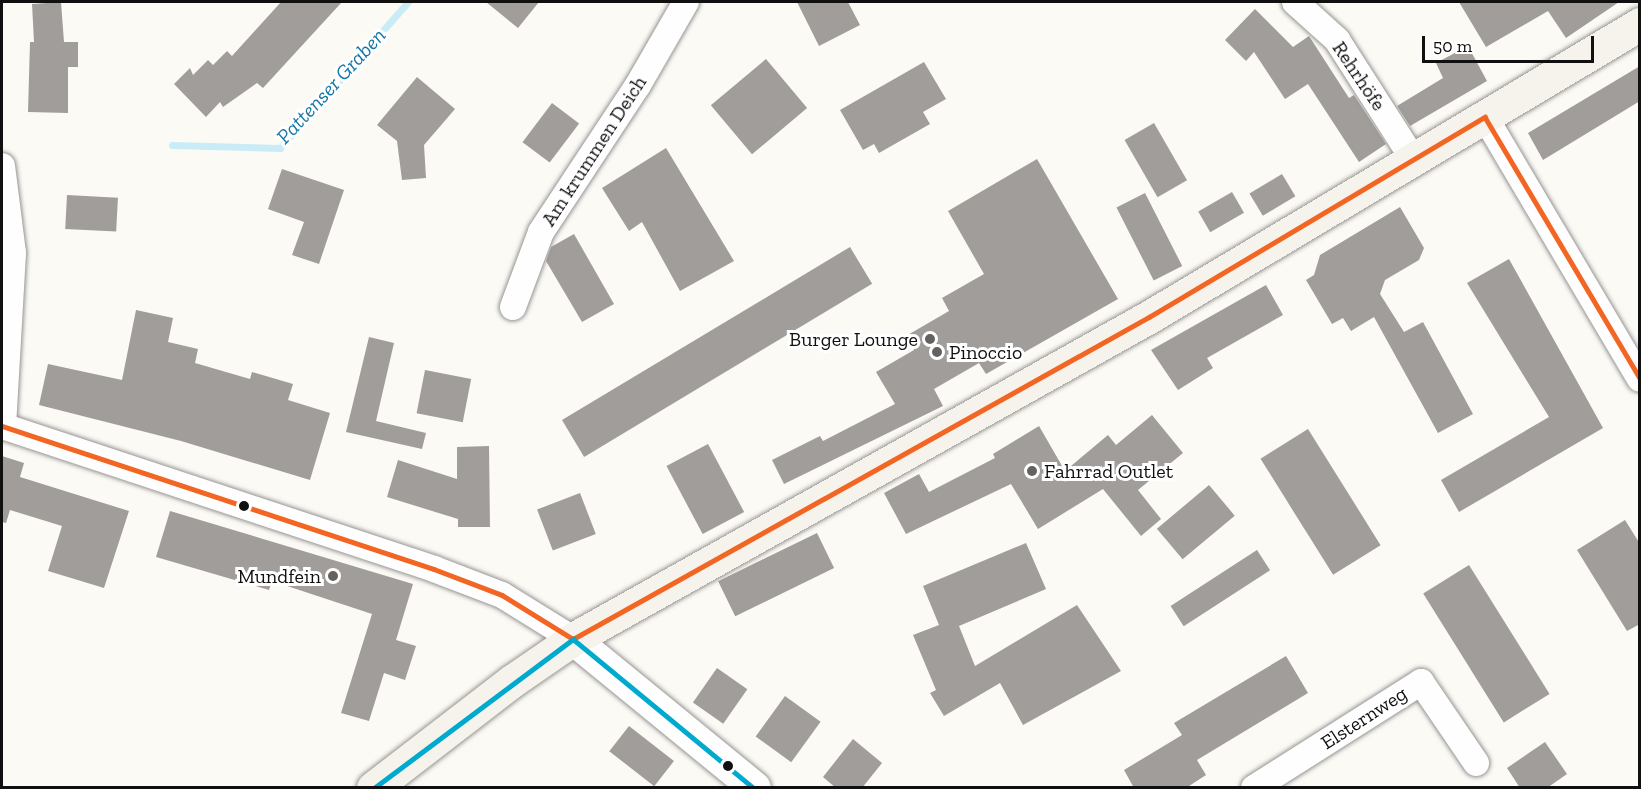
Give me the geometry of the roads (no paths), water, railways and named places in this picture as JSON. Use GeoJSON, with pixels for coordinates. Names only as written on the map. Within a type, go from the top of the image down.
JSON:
{"type":"FeatureCollection","features":[{"type":"Feature","properties":{"kind":"main road"},"geometry":{"type":"LineString","coordinates":[[373,788],[512,681],[573,639],[1149,317],[1640,24]]}},
{"type":"Feature","properties":{"kind":"street","name":"Am krummen Deich"},"geometry":{"type":"LineString","coordinates":[[513,307],[541,232],[638,85],[686,2]]}},
{"type":"Feature","properties":{"kind":"street","name":"Rehrhöfe"},"geometry":{"type":"LineString","coordinates":[[1295,2],[1336,40],[1413,159]]}},
{"type":"Feature","properties":{"kind":"street"},"geometry":{"type":"LineString","coordinates":[[1485,117],[1640,379]]}},
{"type":"Feature","properties":{"kind":"street"},"geometry":{"type":"LineString","coordinates":[[2,166],[13,253],[2,426],[434,569],[502,595],[573,639],[754,788]]}},
{"type":"Feature","properties":{"kind":"street","name":"Elsternweg"},"geometry":{"type":"LineString","coordinates":[[1254,788],[1421,682],[1476,764]]}},
{"type":"Feature","properties":{"kind":"waterway","name":"Pattenser Graben"},"geometry":{"type":"LineString","coordinates":[[172,145],[280,148],[408,2]]}},
{"type":"Feature","properties":{"kind":"place","name":"Burger Lounge"},"geometry":{"type":"Point","coordinates":[930,339]}},
{"type":"Feature","properties":{"kind":"place","name":"Pinoccio"},"geometry":{"type":"Point","coordinates":[937,352]}},
{"type":"Feature","properties":{"kind":"place","name":"Fahrrad Outlet"},"geometry":{"type":"Point","coordinates":[1032,471]}},
{"type":"Feature","properties":{"kind":"place","name":"Mundfein"},"geometry":{"type":"Point","coordinates":[333,576]}}]}
